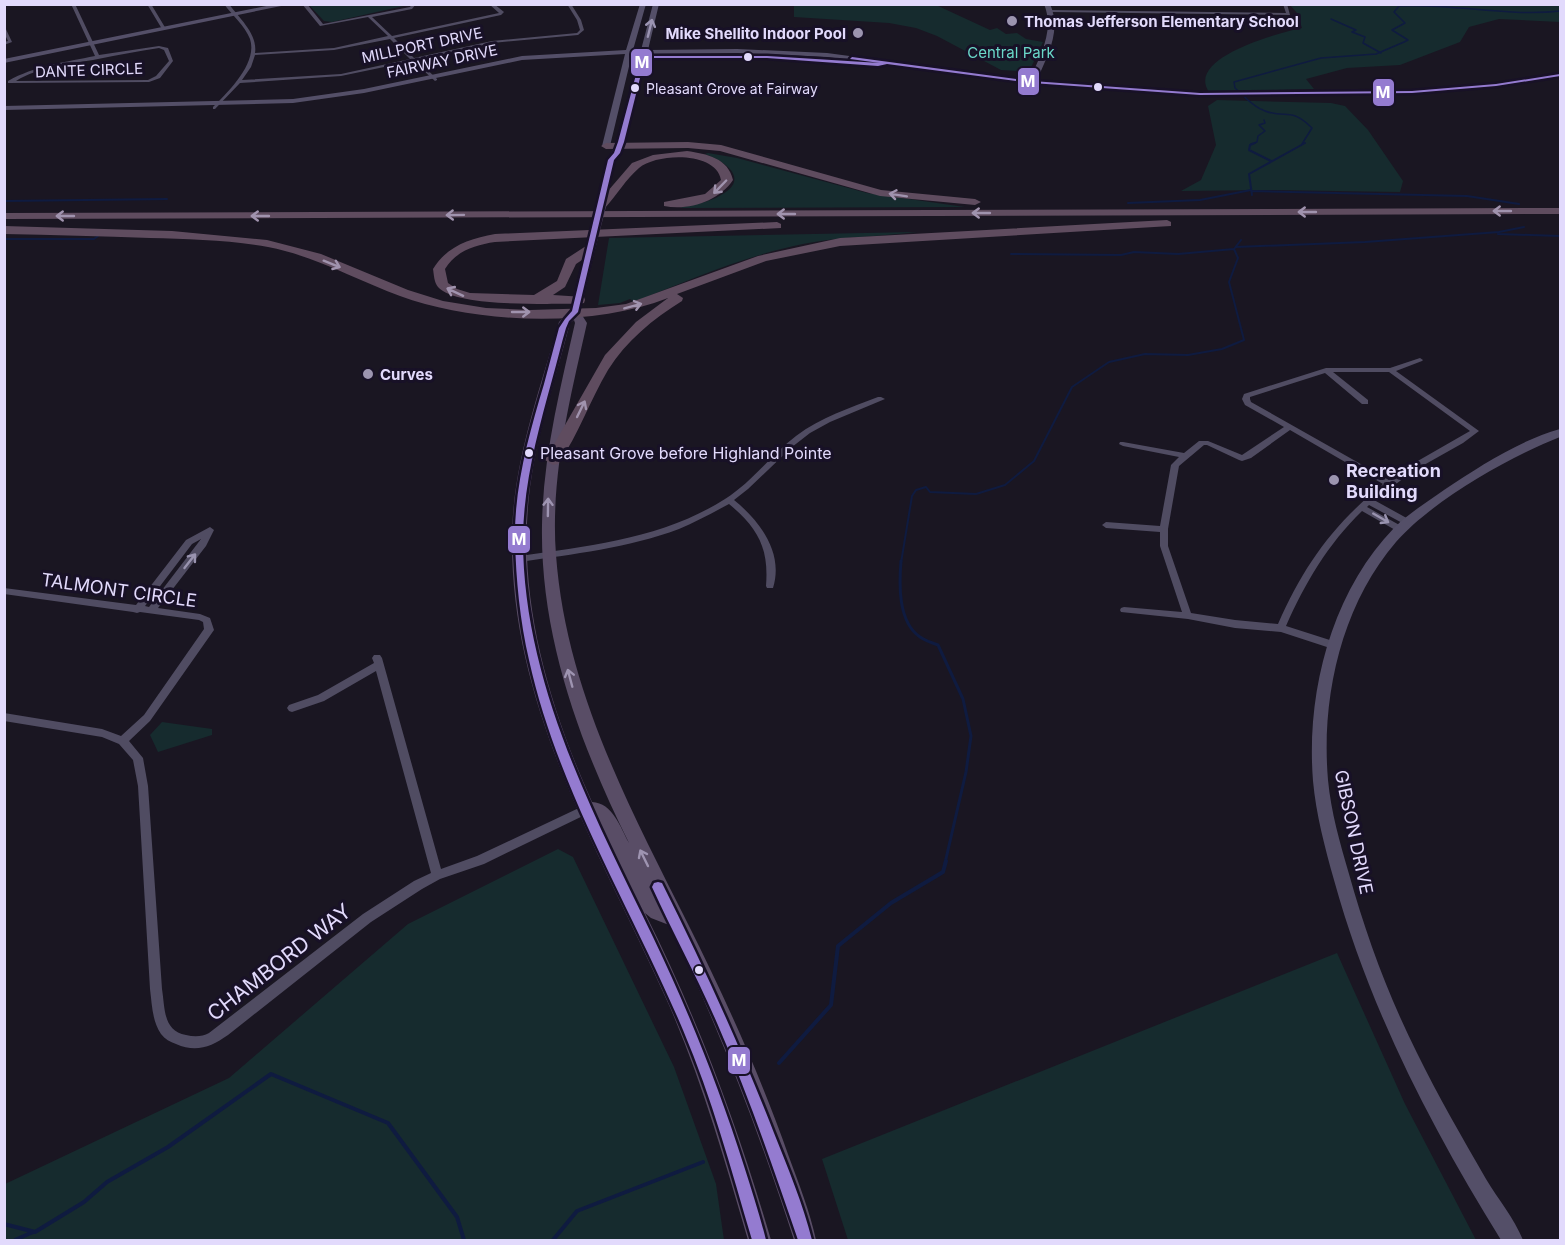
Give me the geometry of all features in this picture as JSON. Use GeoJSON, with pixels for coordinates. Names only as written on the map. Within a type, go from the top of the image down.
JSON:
{"type":"FeatureCollection","features":[{"type":"Feature","properties":{"kind":"highway"},"geometry":{"type":"LineString","coordinates":[[612,152],[688,145],[721,148],[856,187],[903,196],[1168,218]]}},
{"type":"Feature","properties":{"kind":"highway"},"geometry":{"type":"LineString","coordinates":[[514,215],[540,211],[678,203],[703,199],[722,188],[727,177],[722,166],[708,159],[686,154],[612,152]]}},
{"type":"Feature","properties":{"kind":"highway"},"geometry":{"type":"LineString","coordinates":[[606,197],[628,172],[640,163],[661,157],[686,154]]}},
{"type":"Feature","properties":{"kind":"highway"},"geometry":{"type":"LineString","coordinates":[[4,230],[779,225],[1560,211]]}},
{"type":"Feature","properties":{"kind":"highway"},"geometry":{"type":"LineString","coordinates":[[4,216],[514,215],[1168,218],[1560,223]]}},
{"type":"Feature","properties":{"kind":"highway"},"geometry":{"type":"LineString","coordinates":[[779,225],[495,238],[458,249],[446,258],[439,269],[442,284],[453,292],[469,297],[512,298],[615,310],[639,305],[734,268],[795,250],[856,240],[1168,218]]}},
{"type":"Feature","properties":{"kind":"highway"},"geometry":{"type":"LineString","coordinates":[[4,230],[165,235],[261,243],[304,252],[442,305],[489,311],[577,306]]}},
{"type":"Feature","properties":{"kind":"highway"},"geometry":{"type":"LineString","coordinates":[[512,298],[543,295],[561,287],[567,276],[570,262],[590,249]]}},
{"type":"Feature","properties":{"kind":"highway"},"geometry":{"type":"LineString","coordinates":[[553,460],[569,439],[594,382],[622,342],[669,303],[734,268]]}},
{"type":"Feature","properties":{"kind":"main road"},"geometry":{"type":"LineString","coordinates":[[4,61],[288,4]]}},
{"type":"Feature","properties":{"kind":"main road"},"geometry":{"type":"LineString","coordinates":[[643,4],[628,54],[606,197],[590,249],[577,306],[580,322],[553,460],[548,503],[549,555],[560,636],[584,723],[615,797],[710,990],[778,1157],[805,1240]]}},
{"type":"Feature","properties":{"kind":"main road"},"geometry":{"type":"LineString","coordinates":[[612,152],[656,4]]}},
{"type":"Feature","properties":{"kind":"main road"},"geometry":{"type":"LineString","coordinates":[[1031,85],[1051,32],[1049,8]]}},
{"type":"Feature","properties":{"kind":"main road","name":"FAIRWAY DRIVE"},"geometry":{"type":"LineString","coordinates":[[643,54],[737,51],[806,54],[882,62],[953,73],[958,76],[1137,97],[1260,96],[1415,99],[1518,91]]}},
{"type":"Feature","properties":{"kind":"main road","name":"FAIRWAY DRIVE"},"geometry":{"type":"LineString","coordinates":[[7,111],[319,102],[374,93],[433,78],[498,66],[628,54],[843,61]]}},
{"type":"Feature","properties":{"kind":"main road"},"geometry":{"type":"LineString","coordinates":[[806,54],[843,61],[849,59],[882,62]]}},
{"type":"Feature","properties":{"kind":"main road","name":"FAIRWAY DRIVE"},"geometry":{"type":"LineString","coordinates":[[1260,96],[1434,91],[1511,84],[1560,75]]}},
{"type":"Feature","properties":{"kind":"main road"},"geometry":{"type":"LineString","coordinates":[[1546,87],[1560,84]]}},
{"type":"Feature","properties":{"kind":"main road","name":"FAIRWAY DRIVE"},"geometry":{"type":"LineString","coordinates":[[7,111],[108,106],[217,106]]}},
{"type":"Feature","properties":{"kind":"main road"},"geometry":{"type":"LineString","coordinates":[[577,306],[565,322],[528,461],[521,507],[520,559],[525,623],[532,663],[554,735],[585,810],[652,946],[704,1064],[741,1175],[759,1240]]}},
{"type":"Feature","properties":{"kind":"main road","name":"GIBSON DRIVE"},"geometry":{"type":"LineString","coordinates":[[1513,1240],[1463,1160],[1418,1080],[1376,982],[1347,903],[1329,828],[1320,773],[1320,725],[1333,645],[1347,610],[1370,566],[1405,526],[1477,473],[1518,450],[1560,433]]}},
{"type":"Feature","properties":{"kind":"main road"},"geometry":{"type":"LineString","coordinates":[[585,810],[596,810],[608,819],[651,906],[658,912],[675,918]]}},
{"type":"Feature","properties":{"kind":"street","name":"DANTE CIRCLE"},"geometry":{"type":"LineString","coordinates":[[73,4],[98,58]]}},
{"type":"Feature","properties":{"kind":"street"},"geometry":{"type":"LineString","coordinates":[[149,4],[164,28]]}},
{"type":"Feature","properties":{"kind":"street"},"geometry":{"type":"LineString","coordinates":[[217,106],[237,82],[254,54],[252,39],[226,4]]}},
{"type":"Feature","properties":{"kind":"street"},"geometry":{"type":"LineString","coordinates":[[304,4],[322,25],[411,8],[414,4]]}},
{"type":"Feature","properties":{"kind":"street"},"geometry":{"type":"LineString","coordinates":[[254,54],[325,50],[501,14],[502,12],[491,4]]}},
{"type":"Feature","properties":{"kind":"street","name":"MILLPORT DRIVE"},"geometry":{"type":"LineString","coordinates":[[237,82],[333,76],[492,42],[578,34],[582,30],[579,20],[569,4]]}},
{"type":"Feature","properties":{"kind":"street"},"geometry":{"type":"LineString","coordinates":[[1092,4],[1096,12]]}},
{"type":"Feature","properties":{"kind":"street"},"geometry":{"type":"LineString","coordinates":[[1154,4],[1160,12]]}},
{"type":"Feature","properties":{"kind":"street"},"geometry":{"type":"LineString","coordinates":[[1049,8],[1096,12],[1289,14],[1285,4]]}},
{"type":"Feature","properties":{"kind":"street"},"geometry":{"type":"LineString","coordinates":[[1220,6],[1225,13]]}},
{"type":"Feature","properties":{"kind":"street"},"geometry":{"type":"LineString","coordinates":[[369,16],[433,78]]}},
{"type":"Feature","properties":{"kind":"street"},"geometry":{"type":"LineString","coordinates":[[4,26],[10,42],[4,44]]}},
{"type":"Feature","properties":{"kind":"street","name":"DANTE CIRCLE"},"geometry":{"type":"LineString","coordinates":[[161,47],[166,49],[171,59],[169,66],[158,77],[146,81],[10,82],[35,71],[98,58],[161,47]]}},
{"type":"Feature","properties":{"kind":"street"},"geometry":{"type":"LineString","coordinates":[[1389,484],[1288,428],[1248,404],[1246,399],[1247,396],[1326,370],[1391,370],[1420,360]]}},
{"type":"Feature","properties":{"kind":"street"},"geometry":{"type":"LineString","coordinates":[[1326,370],[1365,402]]}},
{"type":"Feature","properties":{"kind":"street"},"geometry":{"type":"LineString","coordinates":[[1281,628],[1293,597],[1310,567],[1332,537],[1361,507],[1389,484],[1475,431],[1391,370]]}},
{"type":"Feature","properties":{"kind":"street"},"geometry":{"type":"LineString","coordinates":[[520,559],[611,546],[647,538],[677,526],[729,500],[797,438],[812,428],[881,399]]}},
{"type":"Feature","properties":{"kind":"street"},"geometry":{"type":"LineString","coordinates":[[1188,616],[1164,546],[1164,529],[1175,465],[1202,443],[1208,443],[1242,458],[1288,428]]}},
{"type":"Feature","properties":{"kind":"street"},"geometry":{"type":"LineString","coordinates":[[1122,444],[1185,456]]}},
{"type":"Feature","properties":{"kind":"street"},"geometry":{"type":"LineString","coordinates":[[729,500],[754,522],[767,543],[771,562],[770,586]]}},
{"type":"Feature","properties":{"kind":"street"},"geometry":{"type":"LineString","coordinates":[[1369,501],[1405,526]]}},
{"type":"Feature","properties":{"kind":"street"},"geometry":{"type":"LineString","coordinates":[[1361,507],[1405,526]]}},
{"type":"Feature","properties":{"kind":"street"},"geometry":{"type":"LineString","coordinates":[[1106,525],[1164,529]]}},
{"type":"Feature","properties":{"kind":"street"},"geometry":{"type":"LineString","coordinates":[[137,610],[189,542],[210,530],[203,544],[150,611]]}},
{"type":"Feature","properties":{"kind":"street","name":"TALMONT CIRCLE"},"geometry":{"type":"LineString","coordinates":[[4,591],[200,617],[207,620],[209,630],[147,718],[123,741]]}},
{"type":"Feature","properties":{"kind":"street"},"geometry":{"type":"LineString","coordinates":[[1124,610],[1281,628],[1333,645]]}},
{"type":"Feature","properties":{"kind":"street"},"geometry":{"type":"LineString","coordinates":[[292,708],[321,698],[378,661],[437,875]]}},
{"type":"Feature","properties":{"kind":"street"},"geometry":{"type":"LineString","coordinates":[[4,717],[102,733],[123,741]]}},
{"type":"Feature","properties":{"kind":"street","name":"CHAMBORD WAY"},"geometry":{"type":"LineString","coordinates":[[123,741],[138,758],[141,766],[156,989],[160,1018],[167,1032],[177,1039],[207,1041],[224,1031],[367,918],[437,875],[480,860],[585,810]]}},
{"type":"Feature","properties":{"kind":"green space"},"geometry":{"type":"Polygon","coordinates":[[[309,5],[408,5],[332,22],[324,21],[309,5]]]}},
{"type":"Feature","properties":{"kind":"green space","name":"Central Park"},"geometry":{"type":"Polygon","coordinates":[[[794,5],[936,5],[990,30],[997,28],[1006,34],[1017,33],[1026,39],[1043,42],[1027,76],[1020,79],[1020,71],[1001,70],[937,36],[916,28],[889,23],[794,17],[794,5]]]}},
{"type":"Feature","properties":{"kind":"green space"},"geometry":{"type":"Polygon","coordinates":[[[1290,5],[1560,5],[1560,22],[1499,19],[1469,27],[1460,42],[1400,65],[1347,68],[1306,79],[1314,89],[1209,92],[1205,79],[1211,68],[1223,57],[1257,41],[1302,28],[1297,13],[1290,5]]]}},
{"type":"Feature","properties":{"kind":"green space"},"geometry":{"type":"Polygon","coordinates":[[[1217,100],[1331,103],[1345,106],[1368,130],[1403,181],[1400,192],[1181,191],[1201,180],[1216,145],[1208,106],[1217,100]]]}},
{"type":"Feature","properties":{"kind":"green space"},"geometry":{"type":"Polygon","coordinates":[[[705,154],[737,158],[867,193],[965,207],[680,208],[716,198],[730,189],[734,182],[731,171],[720,161],[705,154]]]}},
{"type":"Feature","properties":{"kind":"green space"},"geometry":{"type":"Polygon","coordinates":[[[917,232],[832,239],[781,249],[716,270],[631,303],[633,301],[630,299],[620,303],[598,305],[609,238],[917,232]]]}},
{"type":"Feature","properties":{"kind":"green space"},"geometry":{"type":"Polygon","coordinates":[[[162,722],[212,729],[212,735],[158,752],[150,735],[162,722]]]}},
{"type":"Feature","properties":{"kind":"green space"},"geometry":{"type":"Polygon","coordinates":[[[558,849],[573,857],[674,1067],[716,1184],[724,1240],[5,1240],[5,1184],[229,1078],[408,924],[558,849]]]}},
{"type":"Feature","properties":{"kind":"green space"},"geometry":{"type":"Polygon","coordinates":[[[1337,953],[1405,1104],[1476,1240],[848,1240],[822,1159],[1337,953]]]}},
{"type":"Feature","properties":{"kind":"waterway"},"geometry":{"type":"LineString","coordinates":[[1380,52],[1408,40],[1392,30],[1405,23],[1394,12],[1399,6],[1439,6],[1520,12],[1560,11]]}},
{"type":"Feature","properties":{"kind":"waterway"},"geometry":{"type":"LineString","coordinates":[[1331,19],[1356,30],[1352,32],[1365,37],[1363,43],[1380,52]]}},
{"type":"Feature","properties":{"kind":"waterway"},"geometry":{"type":"LineString","coordinates":[[1302,144],[1312,128],[1294,116],[1272,113],[1257,107],[1235,88],[1234,82],[1321,58],[1380,52]]}},
{"type":"Feature","properties":{"kind":"waterway"},"geometry":{"type":"LineString","coordinates":[[1251,144],[1257,142],[1258,136],[1265,131],[1259,125],[1265,123],[1264,120]]}},
{"type":"Feature","properties":{"kind":"waterway"},"geometry":{"type":"LineString","coordinates":[[1255,143],[1250,145],[1249,150],[1271,161]]}},
{"type":"Feature","properties":{"kind":"waterway"},"geometry":{"type":"LineString","coordinates":[[1252,195],[1249,174],[1305,143]]}},
{"type":"Feature","properties":{"kind":"waterway"},"geometry":{"type":"LineString","coordinates":[[1128,203],[1200,200],[1251,190]]}},
{"type":"Feature","properties":{"kind":"waterway"},"geometry":{"type":"LineString","coordinates":[[1252,191],[1467,196],[1519,204]]}},
{"type":"Feature","properties":{"kind":"waterway"},"geometry":{"type":"LineString","coordinates":[[4,201],[167,199]]}},
{"type":"Feature","properties":{"kind":"waterway"},"geometry":{"type":"LineString","coordinates":[[1236,247],[1365,242],[1499,232],[1524,227]]}},
{"type":"Feature","properties":{"kind":"waterway"},"geometry":{"type":"LineString","coordinates":[[1498,234],[1560,236]]}},
{"type":"Feature","properties":{"kind":"waterway"},"geometry":{"type":"LineString","coordinates":[[4,239],[94,239],[98,236]]}},
{"type":"Feature","properties":{"kind":"waterway"},"geometry":{"type":"LineString","coordinates":[[1234,249],[1241,240]]}},
{"type":"Feature","properties":{"kind":"waterway"},"geometry":{"type":"LineString","coordinates":[[901,563],[912,496],[916,490],[926,487],[930,492],[976,494],[1005,485],[1034,461],[1072,387],[1109,362],[1145,354],[1188,355],[1222,349],[1244,340],[1229,282],[1238,258],[1234,249]]}},
{"type":"Feature","properties":{"kind":"waterway"},"geometry":{"type":"LineString","coordinates":[[1011,254],[1121,255],[1134,252],[1178,254],[1234,249]]}},
{"type":"Feature","properties":{"kind":"waterway"},"geometry":{"type":"LineString","coordinates":[[901,561],[900,592],[907,622],[920,637],[938,645],[963,699],[971,736],[966,772],[945,863]]}},
{"type":"Feature","properties":{"kind":"waterway"},"geometry":{"type":"LineString","coordinates":[[779,1063],[831,1005],[838,946],[891,903],[943,872],[946,861]]}},
{"type":"Feature","properties":{"kind":"waterway"},"geometry":{"type":"LineString","coordinates":[[4,1224],[35,1232],[84,1202],[107,1182],[168,1147],[271,1074],[388,1123],[457,1217],[464,1240]]}},
{"type":"Feature","properties":{"kind":"waterway"},"geometry":{"type":"LineString","coordinates":[[553,1240],[577,1211],[703,1162]]}},
{"type":"Feature","properties":{"kind":"waterway"},"geometry":{"type":"LineString","coordinates":[[15,1240],[33,1232]]}},
{"type":"Feature","properties":{"kind":"transit line","name":"M"},"geometry":{"type":"LineString","coordinates":[[759,1240],[732,1148],[700,1057],[675,998],[596,832],[551,719],[534,660],[523,601],[519,521],[526,468],[538,416],[562,328],[575,312],[611,160],[617,153],[621,142],[643,57],[767,57],[878,65],[885,63]]}},
{"type":"Feature","properties":{"kind":"transit line","name":"M"},"geometry":{"type":"LineString","coordinates":[[852,58],[1032,82],[1200,94],[1412,92],[1496,85],[1560,75]]}},
{"type":"Feature","properties":{"kind":"transit line","name":"M"},"geometry":{"type":"LineString","coordinates":[[658,887],[739,1061],[774,1149],[805,1240]]}},
{"type":"Feature","properties":{"kind":"place","name":"Thomas Jefferson Elementary School"},"geometry":{"type":"Point","coordinates":[1012,21]}},
{"type":"Feature","properties":{"kind":"place","name":"Mike Shellito Indoor Pool"},"geometry":{"type":"Point","coordinates":[858,33]}},
{"type":"Feature","properties":{"kind":"place","name":"Pleasant Grove at Fairway"},"geometry":{"type":"Point","coordinates":[635,88]}},
{"type":"Feature","properties":{"kind":"place","name":"Curves"},"geometry":{"type":"Point","coordinates":[368,374]}},
{"type":"Feature","properties":{"kind":"place","name":"Pleasant Grove before Highland Pointe"},"geometry":{"type":"Point","coordinates":[529,453]}},
{"type":"Feature","properties":{"kind":"place","name":"Recreation Building"},"geometry":{"type":"Point","coordinates":[1334,480]}}]}
